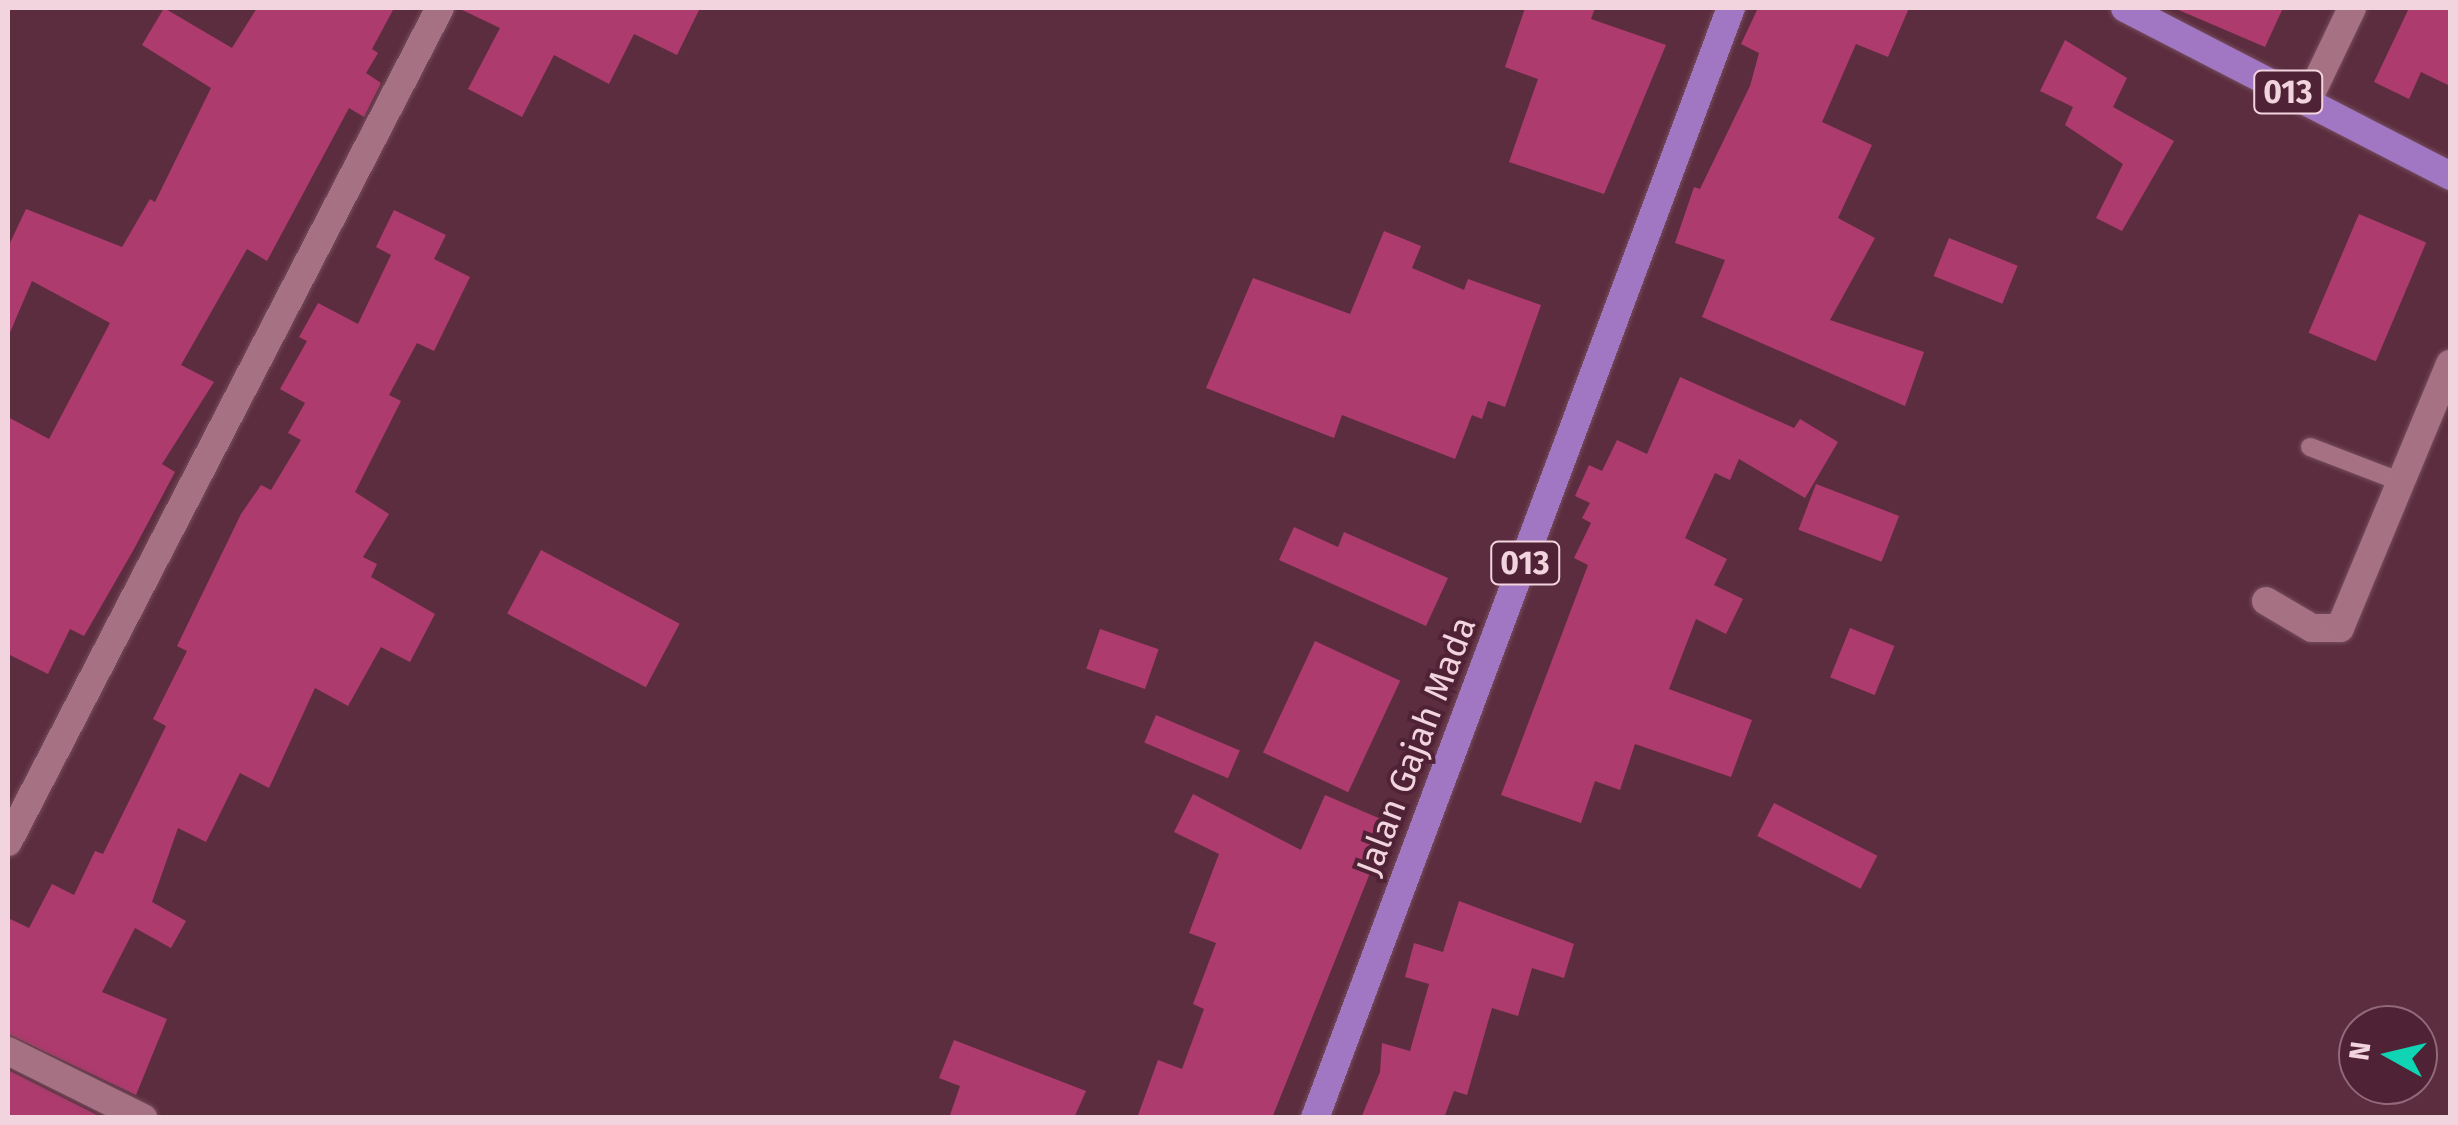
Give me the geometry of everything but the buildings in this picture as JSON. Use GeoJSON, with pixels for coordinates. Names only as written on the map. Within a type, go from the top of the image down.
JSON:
{"type":"FeatureCollection","features":[{"type":"Feature","properties":{"kind":"main road","name":"Jalan Gajah Mada"},"geometry":{"type":"LineString","coordinates":[[1315,1118],[1731,8]]}},
{"type":"Feature","properties":{"kind":"main road","name":"013"},"geometry":{"type":"LineString","coordinates":[[2125,8],[2450,176]]}},
{"type":"Feature","properties":{"kind":"street"},"geometry":{"type":"LineString","coordinates":[[8,842],[440,8]]}},
{"type":"Feature","properties":{"kind":"street"},"geometry":{"type":"LineString","coordinates":[[2308,102],[2352,8]]}},
{"type":"Feature","properties":{"kind":"street"},"geometry":{"type":"LineString","coordinates":[[2266,601],[2312,628],[2340,628],[2450,364]]}},
{"type":"Feature","properties":{"kind":"street"},"geometry":{"type":"LineString","coordinates":[[8,1051],[143,1118]]}},
{"type":"Feature","properties":{"kind":"lane"},"geometry":{"type":"LineString","coordinates":[[2310,447],[2401,482]]}}]}
